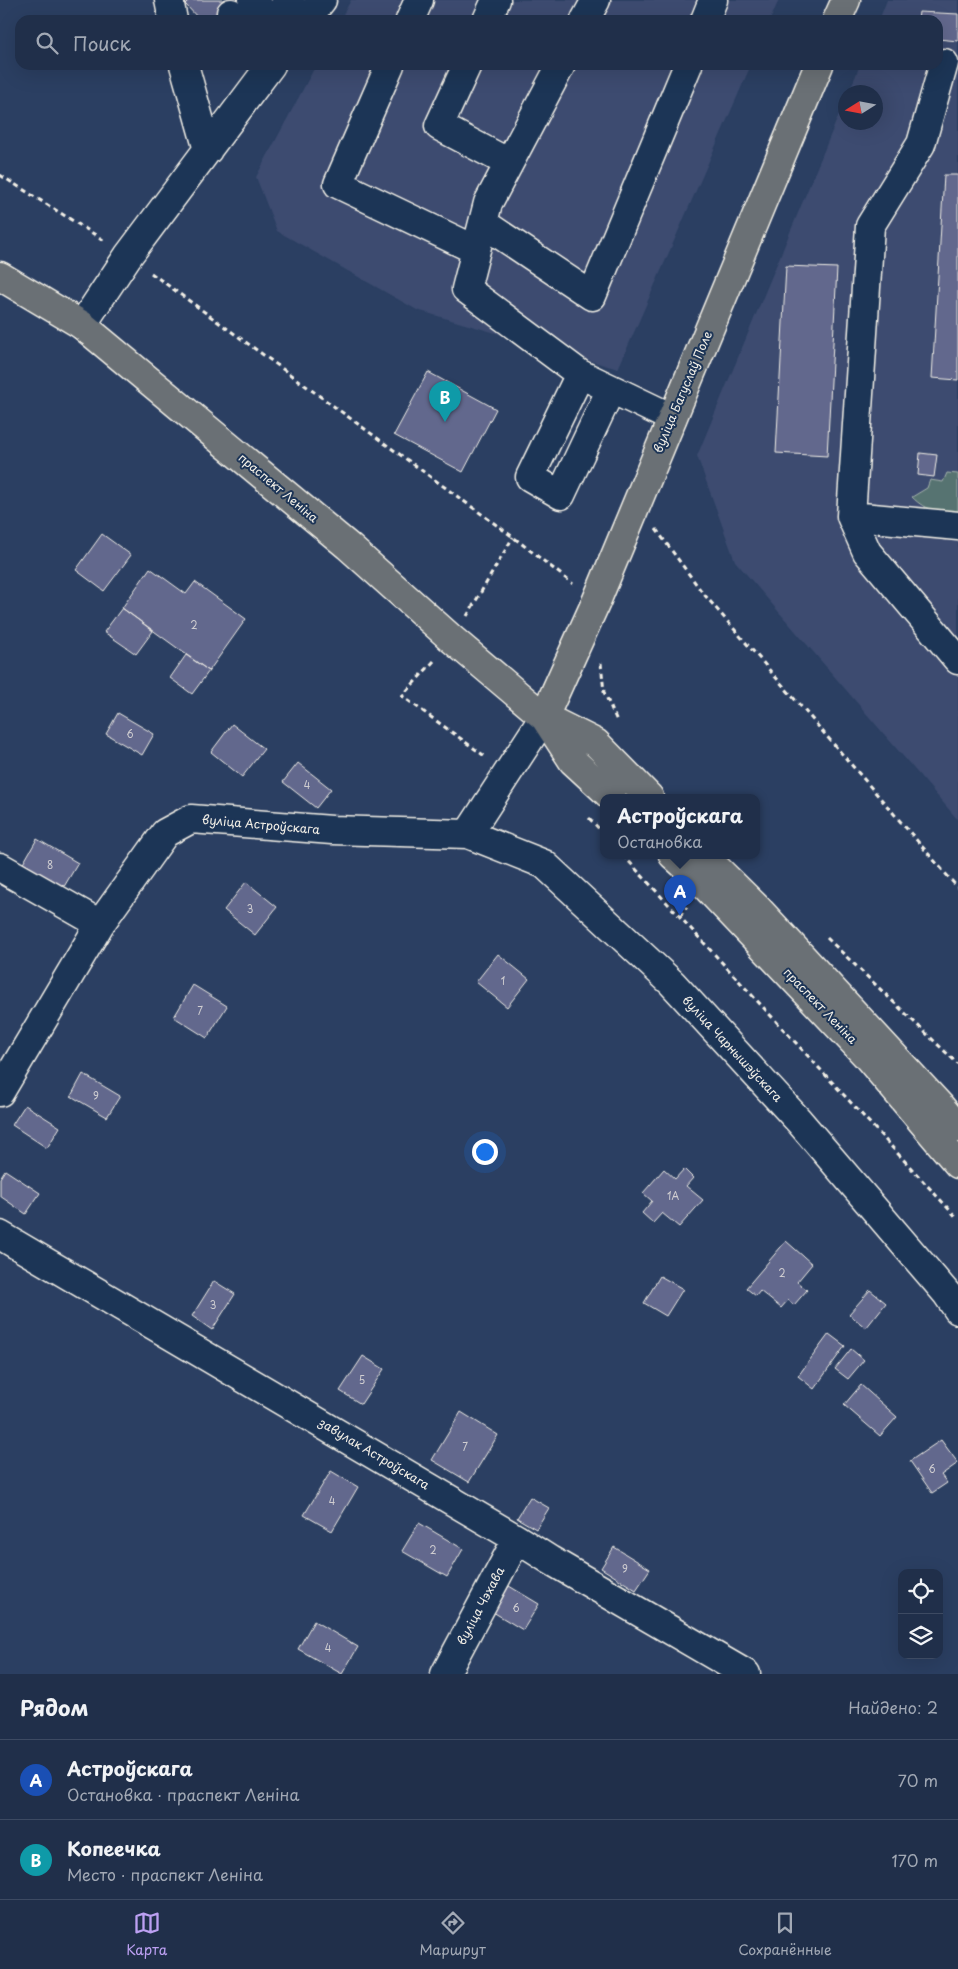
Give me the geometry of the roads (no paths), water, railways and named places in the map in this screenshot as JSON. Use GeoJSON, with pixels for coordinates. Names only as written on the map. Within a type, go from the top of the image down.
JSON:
{"type":"FeatureCollection","features":[{"type":"Feature","properties":{"kind":"main road"},"geometry":{"type":"LineString","coordinates":[[840,15],[846,0]]}},
{"type":"Feature","properties":{"kind":"main road","name":"вуліца Багуслаў Поле"},"geometry":{"type":"LineString","coordinates":[[544,717],[596,602],[817,70]]}},
{"type":"Feature","properties":{"kind":"main road","name":"праспект Леніна"},"geometry":{"type":"LineString","coordinates":[[0,276],[82,325],[340,540],[544,717],[596,743],[645,794]]}},
{"type":"Feature","properties":{"kind":"main road","name":"праспект Леніна"},"geometry":{"type":"LineString","coordinates":[[544,717],[573,760],[609,794]]}},
{"type":"Feature","properties":{"kind":"main road","name":"праспект Леніна"},"geometry":{"type":"LineString","coordinates":[[678,859],[865,1054],[958,1164]]}},
{"type":"Feature","properties":{"kind":"main road","name":"праспект Леніна"},"geometry":{"type":"LineString","coordinates":[[707,859],[758,909],[940,1106],[958,1128]]}},
{"type":"Feature","properties":{"kind":"street"},"geometry":{"type":"LineString","coordinates":[[169,0],[172,15]]}},
{"type":"Feature","properties":{"kind":"street"},"geometry":{"type":"LineString","coordinates":[[286,0],[314,9]]}},
{"type":"Feature","properties":{"kind":"street"},"geometry":{"type":"LineString","coordinates":[[412,15],[419,0]]}},
{"type":"Feature","properties":{"kind":"street"},"geometry":{"type":"LineString","coordinates":[[489,15],[496,0]]}},
{"type":"Feature","properties":{"kind":"street"},"geometry":{"type":"LineString","coordinates":[[707,15],[713,0]]}},
{"type":"Feature","properties":{"kind":"street"},"geometry":{"type":"LineString","coordinates":[[240,11],[253,15]]}},
{"type":"Feature","properties":{"kind":"street"},"geometry":{"type":"LineString","coordinates":[[185,70],[208,150]]}},
{"type":"Feature","properties":{"kind":"street"},"geometry":{"type":"LineString","coordinates":[[82,325],[128,256],[267,70]]}},
{"type":"Feature","properties":{"kind":"street"},"geometry":{"type":"LineString","coordinates":[[388,70],[338,184],[476,250]]}},
{"type":"Feature","properties":{"kind":"street"},"geometry":{"type":"LineString","coordinates":[[465,70],[439,126],[509,163]]}},
{"type":"Feature","properties":{"kind":"street"},"geometry":{"type":"LineString","coordinates":[[558,70],[488,203],[466,289],[580,374],[672,418]]}},
{"type":"Feature","properties":{"kind":"street"},"geometry":{"type":"LineString","coordinates":[[483,223],[592,296],[686,70]]}},
{"type":"Feature","properties":{"kind":"street"},"geometry":{"type":"LineString","coordinates":[[942,70],[921,144],[870,226],[851,516],[867,552],[958,660]]}},
{"type":"Feature","properties":{"kind":"street"},"geometry":{"type":"LineString","coordinates":[[580,374],[530,477],[561,495],[611,389]]}},
{"type":"Feature","properties":{"kind":"street"},"geometry":{"type":"LineString","coordinates":[[851,516],[958,526]]}},
{"type":"Feature","properties":{"kind":"street"},"geometry":{"type":"LineString","coordinates":[[468,834],[544,717]]}},
{"type":"Feature","properties":{"kind":"street","name":"вуліца Астроўскага"},"geometry":{"type":"LineString","coordinates":[[0,1092],[100,924],[165,834],[191,819],[332,830],[468,834]]}},
{"type":"Feature","properties":{"kind":"street","name":"вуліца Чарнышэўскага"},"geometry":{"type":"LineString","coordinates":[[468,834],[544,864],[672,983],[799,1121],[941,1287],[958,1310]]}},
{"type":"Feature","properties":{"kind":"street"},"geometry":{"type":"LineString","coordinates":[[0,867],[100,924]]}},
{"type":"Feature","properties":{"kind":"street","name":"завулак Астроўскага"},"geometry":{"type":"LineString","coordinates":[[0,1235],[306,1413],[550,1560],[746,1674]]}},
{"type":"Feature","properties":{"kind":"street","name":"вуліца Чэхава"},"geometry":{"type":"LineString","coordinates":[[445,1674],[517,1539]]}},
{"type":"Feature","properties":{"kind":"place","name":"Копеечка"},"geometry":{"type":"Point","coordinates":[445,422]}},
{"type":"Feature","properties":{"kind":"place","name":"Астроўскага"},"geometry":{"type":"Point","coordinates":[680,916]}}]}
